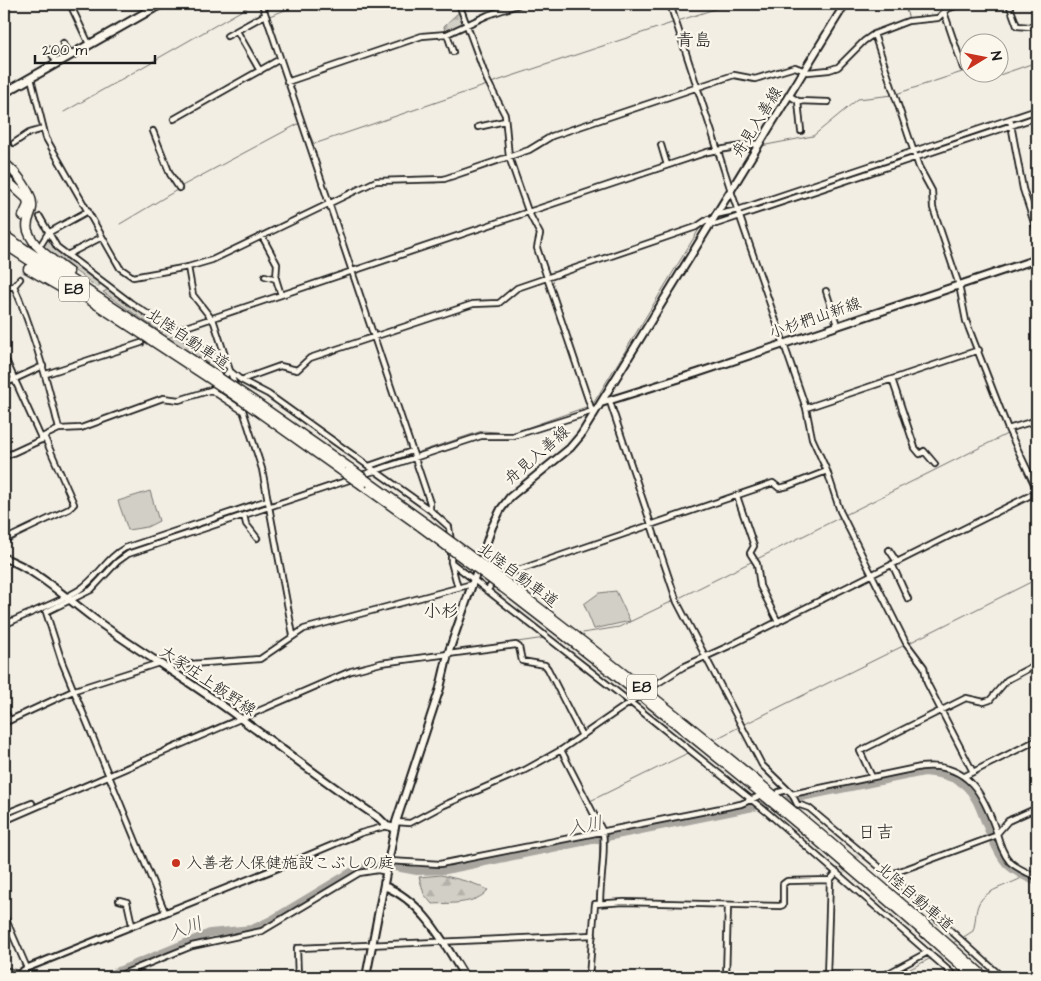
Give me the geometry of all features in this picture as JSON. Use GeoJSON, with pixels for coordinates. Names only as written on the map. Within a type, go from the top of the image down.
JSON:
{"type":"FeatureCollection","features":[{"type":"Feature","properties":{"kind":"highway"},"geometry":{"type":"LineString","coordinates":[[4,163],[17,173],[30,199],[32,210],[27,224],[36,244],[78,279],[138,322]]}},
{"type":"Feature","properties":{"kind":"highway"},"geometry":{"type":"LineString","coordinates":[[4,178],[25,196],[28,202],[27,208],[20,214]]}},
{"type":"Feature","properties":{"kind":"highway","name":"北陸自動車道"},"geometry":{"type":"LineString","coordinates":[[4,236],[138,322],[215,378],[249,406],[347,470],[424,525],[640,685],[776,793],[787,808]]}},
{"type":"Feature","properties":{"kind":"highway","name":"北陸自動車道"},"geometry":{"type":"LineString","coordinates":[[4,244],[144,335],[215,378]]}},
{"type":"Feature","properties":{"kind":"highway"},"geometry":{"type":"LineString","coordinates":[[28,270],[144,335]]}},
{"type":"Feature","properties":{"kind":"highway","name":"北陸自動車道"},"geometry":{"type":"LineString","coordinates":[[505,586],[765,796],[787,808],[941,942],[946,952],[974,977]]}},
{"type":"Feature","properties":{"kind":"highway","name":"北陸自動車道"},"geometry":{"type":"LineString","coordinates":[[946,952],[984,977]]}},
{"type":"Feature","properties":{"kind":"main road"},"geometry":{"type":"LineString","coordinates":[[4,94],[161,4]]}},
{"type":"Feature","properties":{"kind":"main road","name":"舟見入善線"},"geometry":{"type":"LineString","coordinates":[[366,977],[396,825],[440,688],[448,654],[492,527],[501,509],[522,487],[570,448],[601,402],[845,4]]}},
{"type":"Feature","properties":{"kind":"main road","name":"小杉椚山新線"},"geometry":{"type":"LineString","coordinates":[[601,402],[610,402],[784,342],[1037,259]]}},
{"type":"Feature","properties":{"kind":"main road","name":"大家庄上飯野線"},"geometry":{"type":"LineString","coordinates":[[4,558],[16,563],[161,665],[239,717],[379,818],[387,826],[396,825]]}},
{"type":"Feature","properties":{"kind":"main road"},"geometry":{"type":"LineString","coordinates":[[384,886],[408,900],[430,923],[466,977]]}},
{"type":"Feature","properties":{"kind":"street"},"geometry":{"type":"LineString","coordinates":[[70,4],[90,44]]}},
{"type":"Feature","properties":{"kind":"street"},"geometry":{"type":"LineString","coordinates":[[262,4],[430,503],[430,510]]}},
{"type":"Feature","properties":{"kind":"street"},"geometry":{"type":"LineString","coordinates":[[4,625],[44,606],[91,590],[117,562],[128,554],[480,436],[513,436],[594,411],[537,248],[540,234],[528,212],[509,157],[506,121],[502,107],[487,80],[459,4]]}},
{"type":"Feature","properties":{"kind":"street"},"geometry":{"type":"LineString","coordinates":[[287,82],[422,36],[447,34],[520,4]]}},
{"type":"Feature","properties":{"kind":"street"},"geometry":{"type":"LineString","coordinates":[[558,4],[566,4]]}},
{"type":"Feature","properties":{"kind":"street"},"geometry":{"type":"LineString","coordinates":[[670,4],[731,191],[806,408],[812,438],[827,471],[840,511],[906,643],[924,668],[927,683],[973,772]]}},
{"type":"Feature","properties":{"kind":"street"},"geometry":{"type":"LineString","coordinates":[[31,78],[46,138],[120,268],[132,277],[188,268],[212,260],[376,181],[436,180],[529,150],[552,136],[734,75],[755,79],[795,66],[814,72],[838,67],[864,41],[874,34],[908,21],[938,18],[944,12],[961,4]]}},
{"type":"Feature","properties":{"kind":"street"},"geometry":{"type":"LineString","coordinates":[[1010,4],[1017,26],[1030,27],[1037,24]]}},
{"type":"Feature","properties":{"kind":"street"},"geometry":{"type":"LineString","coordinates":[[1035,4],[1037,10]]}},
{"type":"Feature","properties":{"kind":"street"},"geometry":{"type":"LineString","coordinates":[[944,12],[958,53]]}},
{"type":"Feature","properties":{"kind":"street"},"geometry":{"type":"LineString","coordinates":[[227,36],[265,15]]}},
{"type":"Feature","properties":{"kind":"street"},"geometry":{"type":"LineString","coordinates":[[237,31],[260,71]]}},
{"type":"Feature","properties":{"kind":"street"},"geometry":{"type":"LineString","coordinates":[[447,34],[453,52]]}},
{"type":"Feature","properties":{"kind":"street"},"geometry":{"type":"LineString","coordinates":[[652,687],[680,668],[778,622],[1037,491],[1008,429],[966,320],[959,285],[933,208],[932,191],[916,158],[874,34]]}},
{"type":"Feature","properties":{"kind":"street"},"geometry":{"type":"LineString","coordinates":[[63,43],[71,55]]}},
{"type":"Feature","properties":{"kind":"street"},"geometry":{"type":"LineString","coordinates":[[49,50],[57,63]]}},
{"type":"Feature","properties":{"kind":"street"},"geometry":{"type":"LineString","coordinates":[[174,118],[280,59]]}},
{"type":"Feature","properties":{"kind":"street"},"geometry":{"type":"LineString","coordinates":[[790,96],[798,101],[828,102]]}},
{"type":"Feature","properties":{"kind":"street"},"geometry":{"type":"LineString","coordinates":[[798,101],[801,132]]}},
{"type":"Feature","properties":{"kind":"street"},"geometry":{"type":"LineString","coordinates":[[241,380],[280,366],[297,370],[310,358],[473,304],[499,303],[518,288],[696,227],[708,219],[710,223],[716,224],[739,213],[1037,110]]}},
{"type":"Feature","properties":{"kind":"street"},"geometry":{"type":"LineString","coordinates":[[715,215],[739,213],[916,158],[1037,117]]}},
{"type":"Feature","properties":{"kind":"street"},"geometry":{"type":"LineString","coordinates":[[1010,119],[1023,189],[1037,232]]}},
{"type":"Feature","properties":{"kind":"street"},"geometry":{"type":"LineString","coordinates":[[478,127],[506,121]]}},
{"type":"Feature","properties":{"kind":"street"},"geometry":{"type":"LineString","coordinates":[[14,142],[29,133],[43,129]]}},
{"type":"Feature","properties":{"kind":"street"},"geometry":{"type":"LineString","coordinates":[[153,131],[170,174],[180,188]]}},
{"type":"Feature","properties":{"kind":"street"},"geometry":{"type":"LineString","coordinates":[[174,332],[667,165],[719,150],[761,143]]}},
{"type":"Feature","properties":{"kind":"street"},"geometry":{"type":"LineString","coordinates":[[661,145],[667,165]]}},
{"type":"Feature","properties":{"kind":"street"},"geometry":{"type":"LineString","coordinates":[[42,243],[48,234],[88,211]]}},
{"type":"Feature","properties":{"kind":"street"},"geometry":{"type":"LineString","coordinates":[[40,218],[57,247],[67,255],[174,332],[228,368],[241,380],[268,394],[430,510],[449,528],[451,534],[451,562],[458,588]]}},
{"type":"Feature","properties":{"kind":"street"},"geometry":{"type":"LineString","coordinates":[[262,236],[277,264],[276,279],[281,295]]}},
{"type":"Feature","properties":{"kind":"street"},"geometry":{"type":"LineString","coordinates":[[67,255],[102,237]]}},
{"type":"Feature","properties":{"kind":"street"},"geometry":{"type":"LineString","coordinates":[[188,268],[193,294],[212,319],[228,368],[249,406],[293,635]]}},
{"type":"Feature","properties":{"kind":"street"},"geometry":{"type":"LineString","coordinates":[[265,276],[276,279]]}},
{"type":"Feature","properties":{"kind":"street"},"geometry":{"type":"LineString","coordinates":[[4,288],[14,286],[20,279]]}},
{"type":"Feature","properties":{"kind":"street"},"geometry":{"type":"LineString","coordinates":[[14,286],[28,320],[46,374],[59,429]]}},
{"type":"Feature","properties":{"kind":"street"},"geometry":{"type":"LineString","coordinates":[[826,291],[837,325]]}},
{"type":"Feature","properties":{"kind":"street"},"geometry":{"type":"LineString","coordinates":[[46,374],[141,343]]}},
{"type":"Feature","properties":{"kind":"street"},"geometry":{"type":"LineString","coordinates":[[806,408],[979,350]]}},
{"type":"Feature","properties":{"kind":"street"},"geometry":{"type":"LineString","coordinates":[[4,356],[74,504],[69,509],[4,540]]}},
{"type":"Feature","properties":{"kind":"street"},"geometry":{"type":"LineString","coordinates":[[4,384],[43,366]]}},
{"type":"Feature","properties":{"kind":"street"},"geometry":{"type":"LineString","coordinates":[[4,457],[43,439],[44,436],[59,429],[80,428],[163,398],[179,400],[211,390],[215,388],[228,368]]}},
{"type":"Feature","properties":{"kind":"street"},"geometry":{"type":"LineString","coordinates":[[892,379],[915,448],[920,454],[924,451],[935,464]]}},
{"type":"Feature","properties":{"kind":"street"},"geometry":{"type":"LineString","coordinates":[[211,390],[249,406]]}},
{"type":"Feature","properties":{"kind":"street"},"geometry":{"type":"LineString","coordinates":[[610,402],[677,602],[707,656],[762,765],[792,794]]}},
{"type":"Feature","properties":{"kind":"street"},"geometry":{"type":"LineString","coordinates":[[1008,429],[1037,420]]}},
{"type":"Feature","properties":{"kind":"street"},"geometry":{"type":"LineString","coordinates":[[369,466],[412,451]]}},
{"type":"Feature","properties":{"kind":"street"},"geometry":{"type":"LineString","coordinates":[[487,591],[496,579],[504,575],[773,484],[779,488],[788,486],[827,471]]}},
{"type":"Feature","properties":{"kind":"street"},"geometry":{"type":"LineString","coordinates":[[737,496],[752,538],[754,546],[750,553],[757,564],[760,586],[778,622]]}},
{"type":"Feature","properties":{"kind":"street"},"geometry":{"type":"LineString","coordinates":[[46,612],[68,599],[84,586],[109,558],[125,548],[268,500]]}},
{"type":"Feature","properties":{"kind":"street"},"geometry":{"type":"LineString","coordinates":[[244,516],[246,524],[257,538]]}},
{"type":"Feature","properties":{"kind":"street"},"geometry":{"type":"LineString","coordinates":[[889,550],[908,599]]}},
{"type":"Feature","properties":{"kind":"street"},"geometry":{"type":"LineString","coordinates":[[451,562],[473,582],[632,700],[840,873],[928,952]]}},
{"type":"Feature","properties":{"kind":"street"},"geometry":{"type":"LineString","coordinates":[[4,722],[75,690],[161,665],[260,660],[293,635],[312,626],[458,588],[473,582]]}},
{"type":"Feature","properties":{"kind":"street"},"geometry":{"type":"LineString","coordinates":[[44,606],[62,662],[165,912]]}},
{"type":"Feature","properties":{"kind":"street"},"geometry":{"type":"LineString","coordinates":[[4,821],[239,717],[366,666],[516,645],[519,648],[522,661],[545,665],[548,669],[582,736]]}},
{"type":"Feature","properties":{"kind":"street"},"geometry":{"type":"LineString","coordinates":[[872,777],[860,751],[966,698],[984,702],[990,700],[1007,680],[1037,664]]}},
{"type":"Feature","properties":{"kind":"street"},"geometry":{"type":"LineString","coordinates":[[396,825],[410,823],[442,806],[525,770],[561,750],[632,700]]}},
{"type":"Feature","properties":{"kind":"street"},"geometry":{"type":"LineString","coordinates":[[4,708],[9,720]]}},
{"type":"Feature","properties":{"kind":"street"},"geometry":{"type":"LineString","coordinates":[[965,776],[1037,740]]}},
{"type":"Feature","properties":{"kind":"street"},"geometry":{"type":"LineString","coordinates":[[561,750],[602,832],[604,841],[600,903]]}},
{"type":"Feature","properties":{"kind":"street"},"geometry":{"type":"LineString","coordinates":[[792,794],[937,765],[951,769],[965,776],[982,798],[1004,854],[1010,862],[1020,870],[1037,877]]}},
{"type":"Feature","properties":{"kind":"street"},"geometry":{"type":"LineString","coordinates":[[776,793],[788,790]]}},
{"type":"Feature","properties":{"kind":"street"},"geometry":{"type":"LineString","coordinates":[[787,808],[792,794]]}},
{"type":"Feature","properties":{"kind":"street"},"geometry":{"type":"LineString","coordinates":[[389,861],[426,865],[440,864],[754,800]]}},
{"type":"Feature","properties":{"kind":"street"},"geometry":{"type":"LineString","coordinates":[[4,814],[32,802]]}},
{"type":"Feature","properties":{"kind":"street"},"geometry":{"type":"LineString","coordinates":[[766,811],[787,808],[809,808],[859,854],[889,875],[1002,977]]}},
{"type":"Feature","properties":{"kind":"street"},"geometry":{"type":"LineString","coordinates":[[889,875],[986,840],[996,834],[1014,817],[1037,808]]}},
{"type":"Feature","properties":{"kind":"street"},"geometry":{"type":"LineString","coordinates":[[4,970],[16,976],[27,968],[132,925],[341,843],[361,833],[387,826]]}},
{"type":"Feature","properties":{"kind":"street"},"geometry":{"type":"LineString","coordinates":[[115,977],[192,946],[257,934],[359,873],[378,870],[387,872]]}},
{"type":"Feature","properties":{"kind":"street"},"geometry":{"type":"LineString","coordinates":[[589,977],[595,904],[780,906],[783,905],[783,884],[787,881],[830,880],[840,873]]}},
{"type":"Feature","properties":{"kind":"street"},"geometry":{"type":"LineString","coordinates":[[827,977],[830,880]]}},
{"type":"Feature","properties":{"kind":"street"},"geometry":{"type":"LineString","coordinates":[[119,900],[127,902],[132,925]]}},
{"type":"Feature","properties":{"kind":"street"},"geometry":{"type":"LineString","coordinates":[[726,977],[728,905]]}},
{"type":"Feature","properties":{"kind":"street"},"geometry":{"type":"LineString","coordinates":[[4,915],[27,968]]}},
{"type":"Feature","properties":{"kind":"street"},"geometry":{"type":"LineString","coordinates":[[298,977],[297,948],[593,935]]}},
{"type":"Feature","properties":{"kind":"street"},"geometry":{"type":"LineString","coordinates":[[881,977],[928,952],[946,952],[964,943]]}},
{"type":"Feature","properties":{"kind":"street"},"geometry":{"type":"LineString","coordinates":[[946,952],[956,977]]}},
{"type":"Feature","properties":{"kind":"green space"},"geometry":{"type":"Polygon","coordinates":[[[460,11],[465,24],[445,33],[444,26],[460,11]]]}},
{"type":"Feature","properties":{"kind":"green space"},"geometry":{"type":"Polygon","coordinates":[[[47,239],[57,250],[97,279],[100,285],[97,287],[42,247],[47,239]]]}},
{"type":"Feature","properties":{"kind":"green space"},"geometry":{"type":"Polygon","coordinates":[[[109,289],[164,328],[162,333],[103,292],[109,289]]]}},
{"type":"Feature","properties":{"kind":"green space"},"geometry":{"type":"Polygon","coordinates":[[[175,335],[219,365],[220,373],[168,338],[175,335]]]}},
{"type":"Feature","properties":{"kind":"green space"},"geometry":{"type":"Polygon","coordinates":[[[150,491],[159,521],[147,527],[128,530],[118,501],[150,491]]]}},
{"type":"Feature","properties":{"kind":"green space"},"geometry":{"type":"Polygon","coordinates":[[[616,591],[630,621],[594,629],[584,604],[599,593],[616,591]]]}},
{"type":"Feature","properties":{"kind":"green space"},"geometry":{"type":"Polygon","coordinates":[[[441,875],[488,890],[483,895],[469,901],[432,904],[424,894],[419,877],[441,875]]]}},
{"type":"Feature","properties":{"kind":"waterway"},"geometry":{"type":"LineString","coordinates":[[64,112],[253,4]]}},
{"type":"Feature","properties":{"kind":"waterway"},"geometry":{"type":"LineString","coordinates":[[260,4],[264,18],[301,4]]}},
{"type":"Feature","properties":{"kind":"waterway"},"geometry":{"type":"LineString","coordinates":[[678,21],[730,4]]}},
{"type":"Feature","properties":{"kind":"waterway"},"geometry":{"type":"LineString","coordinates":[[904,4],[909,19]]}},
{"type":"Feature","properties":{"kind":"waterway"},"geometry":{"type":"LineString","coordinates":[[491,83],[675,22]]}},
{"type":"Feature","properties":{"kind":"waterway"},"geometry":{"type":"LineString","coordinates":[[862,46],[873,38]]}},
{"type":"Feature","properties":{"kind":"waterway"},"geometry":{"type":"LineString","coordinates":[[1008,72],[1037,62]]}},
{"type":"Feature","properties":{"kind":"waterway"},"geometry":{"type":"LineString","coordinates":[[805,73],[828,72]]}},
{"type":"Feature","properties":{"kind":"waterway"},"geometry":{"type":"LineString","coordinates":[[896,94],[958,73]]}},
{"type":"Feature","properties":{"kind":"waterway"},"geometry":{"type":"LineString","coordinates":[[700,89],[720,82]]}},
{"type":"Feature","properties":{"kind":"waterway"},"geometry":{"type":"LineString","coordinates":[[304,122],[314,144],[487,85]]}},
{"type":"Feature","properties":{"kind":"waterway"},"geometry":{"type":"LineString","coordinates":[[511,159],[538,149],[552,139],[689,92]]}},
{"type":"Feature","properties":{"kind":"waterway"},"geometry":{"type":"LineString","coordinates":[[761,146],[813,136],[858,99],[893,95]]}},
{"type":"Feature","properties":{"kind":"waterway"},"geometry":{"type":"LineString","coordinates":[[1012,122],[1037,113]]}},
{"type":"Feature","properties":{"kind":"waterway"},"geometry":{"type":"LineString","coordinates":[[180,187],[300,123]]}},
{"type":"Feature","properties":{"kind":"waterway"},"geometry":{"type":"LineString","coordinates":[[917,154],[1008,123]]}},
{"type":"Feature","properties":{"kind":"waterway"},"geometry":{"type":"LineString","coordinates":[[532,213],[716,153]]}},
{"type":"Feature","properties":{"kind":"waterway"},"geometry":{"type":"LineString","coordinates":[[716,221],[914,155]]}},
{"type":"Feature","properties":{"kind":"waterway"},"geometry":{"type":"LineString","coordinates":[[478,170],[507,160]]}},
{"type":"Feature","properties":{"kind":"waterway"},"geometry":{"type":"LineString","coordinates":[[410,182],[435,183],[445,181]]}},
{"type":"Feature","properties":{"kind":"waterway"},"geometry":{"type":"LineString","coordinates":[[120,224],[177,190]]}},
{"type":"Feature","properties":{"kind":"waterway"},"geometry":{"type":"LineString","coordinates":[[493,226],[528,215]]}},
{"type":"Feature","properties":{"kind":"waterway"},"geometry":{"type":"LineString","coordinates":[[593,404],[701,226]]}},
{"type":"Feature","properties":{"kind":"waterway"},"geometry":{"type":"LineString","coordinates":[[374,467],[482,431],[512,433],[589,406]]}},
{"type":"Feature","properties":{"kind":"waterway"},"geometry":{"type":"LineString","coordinates":[[845,515],[1013,431],[1037,422]]}},
{"type":"Feature","properties":{"kind":"waterway"},"geometry":{"type":"LineString","coordinates":[[360,472],[370,469]]}},
{"type":"Feature","properties":{"kind":"waterway"},"geometry":{"type":"LineString","coordinates":[[270,503],[344,478]]}},
{"type":"Feature","properties":{"kind":"waterway"},"geometry":{"type":"LineString","coordinates":[[117,556],[266,504]]}},
{"type":"Feature","properties":{"kind":"waterway"},"geometry":{"type":"LineString","coordinates":[[677,599],[841,517]]}},
{"type":"Feature","properties":{"kind":"waterway"},"geometry":{"type":"LineString","coordinates":[[70,598],[89,585],[103,570]]}},
{"type":"Feature","properties":{"kind":"waterway"},"geometry":{"type":"LineString","coordinates":[[909,643],[1037,579]]}},
{"type":"Feature","properties":{"kind":"waterway"},"geometry":{"type":"LineString","coordinates":[[583,633],[619,627],[673,601]]}},
{"type":"Feature","properties":{"kind":"waterway"},"geometry":{"type":"LineString","coordinates":[[4,628],[42,611]]}},
{"type":"Feature","properties":{"kind":"waterway"},"geometry":{"type":"LineString","coordinates":[[497,645],[545,638]]}},
{"type":"Feature","properties":{"kind":"waterway"},"geometry":{"type":"LineString","coordinates":[[743,725],[905,645]]}},
{"type":"Feature","properties":{"kind":"waterway"},"geometry":{"type":"LineString","coordinates":[[452,651],[480,648]]}},
{"type":"Feature","properties":{"kind":"waterway"},"geometry":{"type":"LineString","coordinates":[[241,715],[359,665],[446,651]]}},
{"type":"Feature","properties":{"kind":"waterway"},"geometry":{"type":"LineString","coordinates":[[110,771],[235,717]]}},
{"type":"Feature","properties":{"kind":"waterway"},"geometry":{"type":"LineString","coordinates":[[712,741],[739,727]]}},
{"type":"Feature","properties":{"kind":"waterway"},"geometry":{"type":"LineString","coordinates":[[599,829],[586,803],[690,752]]}},
{"type":"Feature","properties":{"kind":"waterway","name":"入川"},"geometry":{"type":"LineString","coordinates":[[104,977],[210,933],[252,929],[273,919],[353,871],[369,866],[390,866],[417,871],[446,870],[924,772],[956,779],[966,786],[973,794],[1003,860],[1016,872],[1037,882]]}},
{"type":"Feature","properties":{"kind":"waterway"},"geometry":{"type":"LineString","coordinates":[[34,804],[106,773]]}},
{"type":"Feature","properties":{"kind":"waterway"},"geometry":{"type":"LineString","coordinates":[[4,817],[24,809]]}},
{"type":"Feature","properties":{"kind":"waterway"},"geometry":{"type":"LineString","coordinates":[[997,828],[1009,816],[1029,809]]}},
{"type":"Feature","properties":{"kind":"waterway"},"geometry":{"type":"LineString","coordinates":[[597,902],[599,838]]}},
{"type":"Feature","properties":{"kind":"waterway"},"geometry":{"type":"LineString","coordinates":[[962,938],[973,931],[978,906],[983,898],[994,890],[1025,876]]}},
{"type":"Feature","properties":{"kind":"waterway"},"geometry":{"type":"LineString","coordinates":[[591,977],[597,906]]}},
{"type":"Feature","properties":{"kind":"waterway"},"geometry":{"type":"LineString","coordinates":[[951,944],[958,940]]}},
{"type":"Feature","properties":{"kind":"waterway"},"geometry":{"type":"LineString","coordinates":[[888,977],[930,955]]}},
{"type":"Feature","properties":{"kind":"waterway"},"geometry":{"type":"LineString","coordinates":[[897,973],[899,975],[929,959],[934,961]]}},
{"type":"Feature","properties":{"kind":"tunnel"},"geometry":{"type":"LineString","coordinates":[[20,279],[27,267]]}},
{"type":"Feature","properties":{"kind":"tunnel"},"geometry":{"type":"LineString","coordinates":[[159,337],[174,331]]}},
{"type":"Feature","properties":{"kind":"tunnel"},"geometry":{"type":"LineString","coordinates":[[843,872],[858,856]]}},
{"type":"Feature","properties":{"kind":"tunnel"},"geometry":{"type":"LineString","coordinates":[[939,957],[947,952]]}},
{"type":"Feature","properties":{"kind":"place","name":"入善老人保健施設こぶしの庭"},"geometry":{"type":"Point","coordinates":[176,863]}},
{"type":"Feature","properties":{"kind":"district","name":"青島"},"geometry":{"type":"Point","coordinates":[694,40]}},
{"type":"Feature","properties":{"kind":"district","name":"小杉"},"geometry":{"type":"Point","coordinates":[441,611]}},
{"type":"Feature","properties":{"kind":"district","name":"日吉"},"geometry":{"type":"Point","coordinates":[876,832]}}]}
